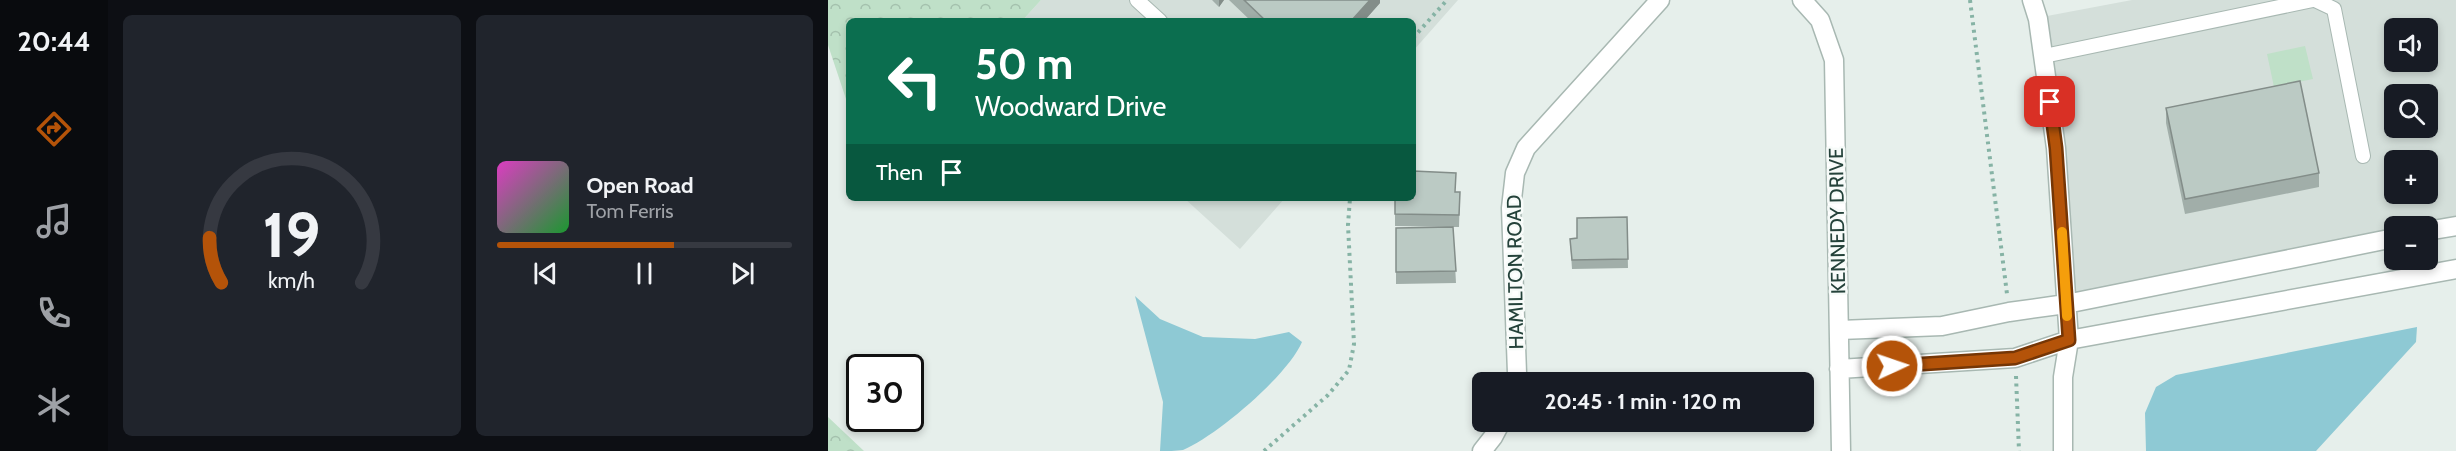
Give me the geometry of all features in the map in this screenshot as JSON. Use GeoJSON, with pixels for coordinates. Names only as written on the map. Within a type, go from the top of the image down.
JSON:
{"type":"FeatureCollection","features":[{"type":"Feature","properties":{"kind":"street","name":"HAMILTON ROAD"},"geometry":{"type":"LineString","coordinates":[[1517,372],[1511,208],[1515,173],[1526,148],[1660,0]]}},
{"type":"Feature","properties":{"kind":"street","name":"KENNEDY DRIVE"},"geometry":{"type":"LineString","coordinates":[[1802,0],[1820,20],[1834,60],[1841,451]]}},
{"type":"Feature","properties":{"kind":"street"},"geometry":{"type":"LineString","coordinates":[[2032,0],[2038,19],[2056,148],[2069,340],[2063,377],[2063,451]]}},
{"type":"Feature","properties":{"kind":"street"},"geometry":{"type":"LineString","coordinates":[[2438,229],[2456,226]]}},
{"type":"Feature","properties":{"kind":"street"},"geometry":{"type":"LineString","coordinates":[[1839,330],[1942,326],[2009,312],[2066,304],[2384,240]]}},
{"type":"Feature","properties":{"kind":"street"},"geometry":{"type":"LineString","coordinates":[[1839,369],[2015,358],[2069,340],[2456,270]]}},
{"type":"Feature","properties":{"kind":"street"},"geometry":{"type":"LineString","coordinates":[[1482,451],[1496,432]]}},
{"type":"Feature","properties":{"kind":"lane"},"geometry":{"type":"LineString","coordinates":[[1137,0],[1157,18]]}},
{"type":"Feature","properties":{"kind":"lane"},"geometry":{"type":"LineString","coordinates":[[2044,56],[2314,0],[2334,9],[2363,156]]}},
{"type":"Feature","properties":{"kind":"path"},"geometry":{"type":"LineString","coordinates":[[1416,35],[1447,0]]}},
{"type":"Feature","properties":{"kind":"path"},"geometry":{"type":"LineString","coordinates":[[1970,0],[2009,312]]}},
{"type":"Feature","properties":{"kind":"path"},"geometry":{"type":"LineString","coordinates":[[1264,451],[1328,395],[1349,370],[1354,345],[1348,225],[1350,201]]}},
{"type":"Feature","properties":{"kind":"path"},"geometry":{"type":"LineString","coordinates":[[2015,358],[2019,451]]}},
{"type":"Feature","properties":{"kind":"shaded area"},"geometry":{"type":"Polygon","coordinates":[[[1041,0],[1458,0],[1416,48],[1416,18],[1025,18],[1041,0]]]}},
{"type":"Feature","properties":{"kind":"shaded area"},"geometry":{"type":"Polygon","coordinates":[[[2132,0],[2456,0],[2456,218],[2438,221],[2438,216],[2384,216],[2384,232],[2072,295],[2047,16],[2132,0]]]}},
{"type":"Feature","properties":{"kind":"shaded area"},"geometry":{"type":"Polygon","coordinates":[[[1187,201],[1282,201],[1240,249],[1187,201]]]}},
{"type":"Feature","properties":{"kind":"green space"},"geometry":{"type":"Polygon","coordinates":[[[828,0],[1041,0],[1025,18],[846,18],[846,99],[828,45],[828,0]]]}},
{"type":"Feature","properties":{"kind":"green space"},"geometry":{"type":"Polygon","coordinates":[[[2305,46],[2313,79],[2274,87],[2267,54],[2305,46]]]}},
{"type":"Feature","properties":{"kind":"green space"},"geometry":{"type":"Polygon","coordinates":[[[828,417],[864,451],[828,451],[828,417]]]}},
{"type":"Feature","properties":{"kind":"water"},"geometry":{"type":"Polygon","coordinates":[[[1135,296],[1160,319],[1203,337],[1255,339],[1289,332],[1302,342],[1294,356],[1267,387],[1214,432],[1183,450],[1160,451],[1163,402],[1135,296]]]}},
{"type":"Feature","properties":{"kind":"water"},"geometry":{"type":"Polygon","coordinates":[[[2417,327],[2416,342],[2316,451],[2146,451],[2145,413],[2156,387],[2176,375],[2417,327]]]}},
{"type":"Feature","properties":{"kind":"building"},"geometry":{"type":"Polygon","coordinates":[[[1244,0],[1370,0],[1354,18],[1263,18],[1244,0]]]}},
{"type":"Feature","properties":{"kind":"building"},"geometry":{"type":"Polygon","coordinates":[[[2300,81],[2319,173],[2185,199],[2166,108],[2300,81]]]}},
{"type":"Feature","properties":{"kind":"building"},"geometry":{"type":"Polygon","coordinates":[[[1416,171],[1456,173],[1455,192],[1460,192],[1459,215],[1395,214],[1395,201],[1416,201],[1416,171]]]}},
{"type":"Feature","properties":{"kind":"building"},"geometry":{"type":"Polygon","coordinates":[[[1627,217],[1628,259],[1572,260],[1570,239],[1577,238],[1577,218],[1627,217]]]}},
{"type":"Feature","properties":{"kind":"building"},"geometry":{"type":"Polygon","coordinates":[[[1453,227],[1456,271],[1396,272],[1396,228],[1453,227]]]}},
{"type":"Feature","properties":{"kind":"slow traffic"},"geometry":{"type":"LineString","coordinates":[[2062,232],[2067,316]]}},
{"type":"Feature","properties":{"kind":"route"},"geometry":{"type":"LineString","coordinates":[[1892,366],[2015,358],[2069,340],[2056,148],[2050,102]]}}]}
